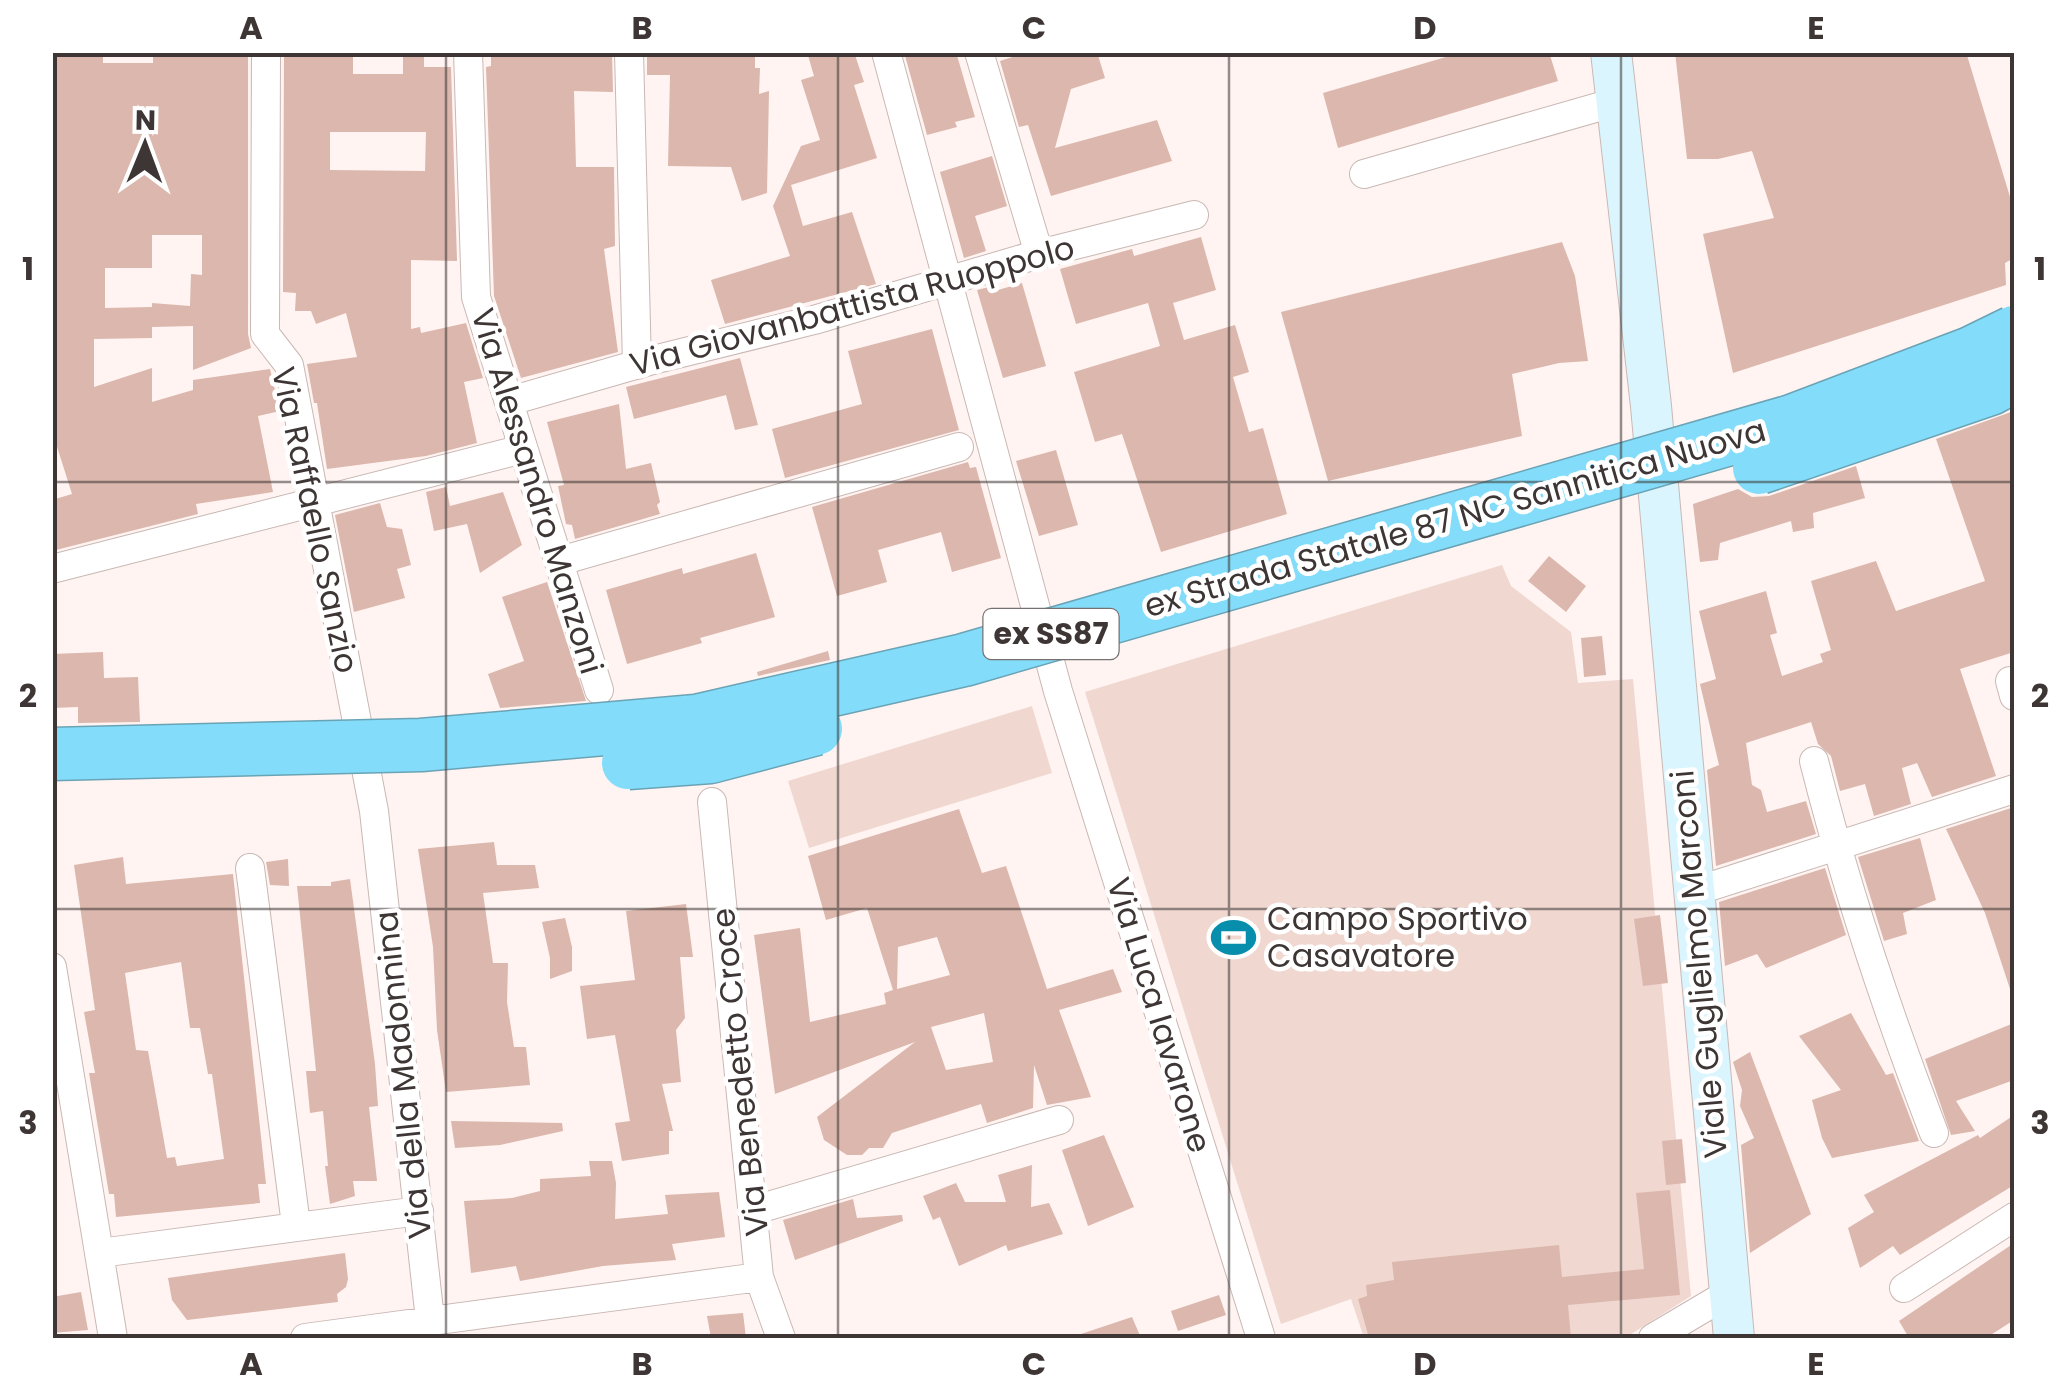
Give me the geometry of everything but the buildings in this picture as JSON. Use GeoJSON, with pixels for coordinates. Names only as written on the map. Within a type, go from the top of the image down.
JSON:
{"type":"FeatureCollection","features":[{"type":"Feature","properties":{"kind":"highway","name":"ex Strada Statale 87 NC Sannitica Nuova"},"geometry":{"type":"LineString","coordinates":[[52,754],[421,746],[696,721],[964,660],[1792,421],[1971,353],[2014,332]]}},
{"type":"Feature","properties":{"kind":"highway","name":"ex Strada Statale 87 NC Sannitica Nuova"},"geometry":{"type":"LineString","coordinates":[[52,790],[451,776],[710,757],[969,690],[1804,455],[1990,390],[2014,376]]}},
{"type":"Feature","properties":{"kind":"street","name":"Via Raffaello Sanzio"},"geometry":{"type":"LineString","coordinates":[[266,52],[266,334],[289,365],[374,811]]}},
{"type":"Feature","properties":{"kind":"street","name":"Via Alessandro Manzoni"},"geometry":{"type":"LineString","coordinates":[[468,52],[476,297],[599,690]]}},
{"type":"Feature","properties":{"kind":"street"},"geometry":{"type":"LineString","coordinates":[[629,52],[637,364]]}},
{"type":"Feature","properties":{"kind":"street","name":"Via Luca Iavarone"},"geometry":{"type":"LineString","coordinates":[[886,52],[1058,690],[1261,1338]]}},
{"type":"Feature","properties":{"kind":"street"},"geometry":{"type":"LineString","coordinates":[[979,52],[1039,254]]}},
{"type":"Feature","properties":{"kind":"street","name":"Viale Guglielmo Marconi"},"geometry":{"type":"LineString","coordinates":[[1611,52],[1651,406],[1734,1338]]}},
{"type":"Feature","properties":{"kind":"street"},"geometry":{"type":"LineString","coordinates":[[1364,174],[1616,102]]}},
{"type":"Feature","properties":{"kind":"street","name":"Via Giovanbattista Ruoppolo"},"geometry":{"type":"LineString","coordinates":[[510,401],[637,364],[814,320],[1039,254],[1194,215]]}},
{"type":"Feature","properties":{"kind":"street"},"geometry":{"type":"LineString","coordinates":[[560,560],[959,446]]}},
{"type":"Feature","properties":{"kind":"street"},"geometry":{"type":"LineString","coordinates":[[52,568],[523,449]]}},
{"type":"Feature","properties":{"kind":"street"},"geometry":{"type":"LineString","coordinates":[[1814,761],[1881,993],[1934,1134]]}},
{"type":"Feature","properties":{"kind":"street"},"geometry":{"type":"LineString","coordinates":[[1693,892],[2014,789]]}},
{"type":"Feature","properties":{"kind":"street","name":"Via Benedetto Croce"},"geometry":{"type":"LineString","coordinates":[[712,802],[760,1277],[781,1338]]}},
{"type":"Feature","properties":{"kind":"street","name":"Via della Madonnina"},"geometry":{"type":"LineString","coordinates":[[374,811],[431,1330]]}},
{"type":"Feature","properties":{"kind":"street"},"geometry":{"type":"LineString","coordinates":[[250,868],[296,1225]]}},
{"type":"Feature","properties":{"kind":"street"},"geometry":{"type":"LineString","coordinates":[[52,967],[113,1338]]}},
{"type":"Feature","properties":{"kind":"street"},"geometry":{"type":"LineString","coordinates":[[755,1210],[1059,1120]]}},
{"type":"Feature","properties":{"kind":"street"},"geometry":{"type":"LineString","coordinates":[[100,1253],[419,1211]]}},
{"type":"Feature","properties":{"kind":"street"},"geometry":{"type":"LineString","coordinates":[[1904,1288],[2014,1217]]}},
{"type":"Feature","properties":{"kind":"street"},"geometry":{"type":"LineString","coordinates":[[306,1338],[431,1330],[760,1277]]}},
{"type":"Feature","properties":{"kind":"street"},"geometry":{"type":"LineString","coordinates":[[1652,1338],[1729,1293]]}},
{"type":"Feature","properties":{"kind":"shaded area","name":"Campo Sportivo Casavatore"},"geometry":{"type":"Polygon","coordinates":[[[1502,565],[1511,586],[1571,632],[1578,683],[1633,679],[1691,1296],[1625,1338],[1364,1338],[1351,1299],[1281,1324],[1085,692],[1502,565]]]}},
{"type":"Feature","properties":{"kind":"shaded area"},"geometry":{"type":"Polygon","coordinates":[[[1032,706],[1052,773],[809,848],[788,781],[1032,706]]]}},
{"type":"Feature","properties":{"kind":"place","name":"Campo Sportivo Casavatore"},"geometry":{"type":"Point","coordinates":[1234,937]}}]}
